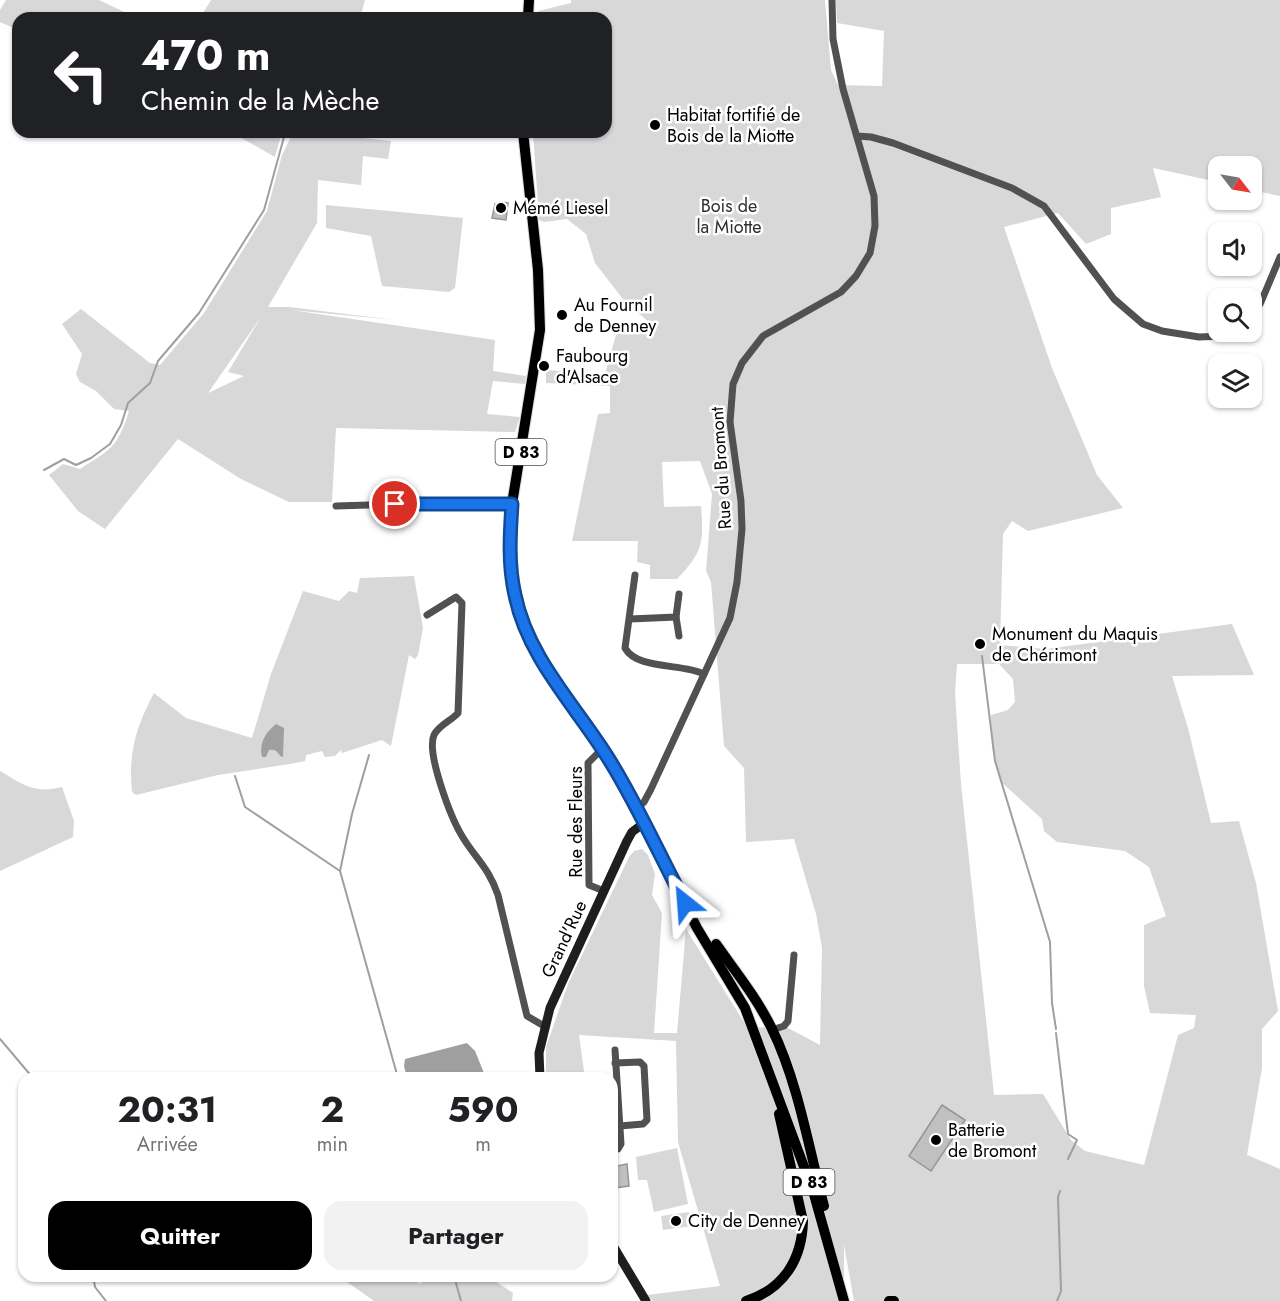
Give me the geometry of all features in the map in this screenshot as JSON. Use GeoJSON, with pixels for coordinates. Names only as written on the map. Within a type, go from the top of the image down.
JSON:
{"type":"FeatureCollection","features":[{"type":"Feature","properties":{"kind":"main road","name":"D 83"},"geometry":{"type":"LineString","coordinates":[[524,138],[538,270],[540,330],[512,504],[510,537],[512,580],[524,628],[548,672],[602,749],[644,823],[697,928],[745,1008],[813,1191],[846,1298]]}},
{"type":"Feature","properties":{"kind":"main road","name":"D 83"},"geometry":{"type":"LineString","coordinates":[[685,903],[760,1008],[772,1030],[788,1071],[846,1298]]}},
{"type":"Feature","properties":{"kind":"main road"},"geometry":{"type":"LineString","coordinates":[[746,1301],[772,1289],[787,1274],[797,1257],[802,1238],[803,1221],[769,1069]]}},
{"type":"Feature","properties":{"kind":"main road"},"geometry":{"type":"LineString","coordinates":[[889,1301],[894,1301]]}},
{"type":"Feature","properties":{"kind":"street","name":"Rue du Bromont"},"geometry":{"type":"LineString","coordinates":[[636,808],[644,802],[651,789],[730,618],[737,582],[742,528],[730,405],[733,384],[742,363],[763,336],[841,292],[856,276],[870,253],[876,213],[874,196],[843,89],[833,39],[832,0]]}},
{"type":"Feature","properties":{"kind":"street"},"geometry":{"type":"LineString","coordinates":[[857,136],[893,142],[1030,197],[1054,217],[1114,299],[1143,324],[1162,331],[1208,337]]}},
{"type":"Feature","properties":{"kind":"street"},"geometry":{"type":"LineString","coordinates":[[1262,300],[1280,257]]}},
{"type":"Feature","properties":{"kind":"street"},"geometry":{"type":"LineString","coordinates":[[336,506],[434,503],[512,504]]}},
{"type":"Feature","properties":{"kind":"street"},"geometry":{"type":"LineString","coordinates":[[635,575],[625,648],[629,655],[639,660],[695,670],[704,674]]}},
{"type":"Feature","properties":{"kind":"street"},"geometry":{"type":"LineString","coordinates":[[679,594],[676,617],[679,636]]}},
{"type":"Feature","properties":{"kind":"street"},"geometry":{"type":"LineString","coordinates":[[427,615],[456,597],[462,603],[458,713],[436,732],[432,741],[433,754],[439,778],[462,836],[492,876],[527,1016],[544,1026]]}},
{"type":"Feature","properties":{"kind":"street"},"geometry":{"type":"LineString","coordinates":[[630,619],[676,617]]}},
{"type":"Feature","properties":{"kind":"street","name":"Rue des Fleurs"},"geometry":{"type":"LineString","coordinates":[[602,749],[588,763],[589,885],[604,891]]}},
{"type":"Feature","properties":{"kind":"street","name":"Grand'Rue"},"geometry":{"type":"LineString","coordinates":[[540,1072],[539,1053],[550,1008],[632,832],[644,823]]}},
{"type":"Feature","properties":{"kind":"street"},"geometry":{"type":"LineString","coordinates":[[772,1030],[784,1026],[788,1021],[794,955]]}},
{"type":"Feature","properties":{"kind":"street"},"geometry":{"type":"LineString","coordinates":[[615,1050],[616,1072]]}},
{"type":"Feature","properties":{"kind":"street"},"geometry":{"type":"LineString","coordinates":[[615,1063],[640,1062],[644,1066],[647,1120],[643,1124],[620,1126]]}},
{"type":"Feature","properties":{"kind":"street"},"geometry":{"type":"LineString","coordinates":[[618,1101],[621,1144],[618,1149]]}},
{"type":"Feature","properties":{"kind":"street"},"geometry":{"type":"LineString","coordinates":[[618,1254],[646,1301]]}},
{"type":"Feature","properties":{"kind":"green space"},"geometry":{"type":"Polygon","coordinates":[[[6,0],[99,0],[124,12],[12,12],[12,27],[0,22],[0,10],[6,0]]]}},
{"type":"Feature","properties":{"kind":"green space"},"geometry":{"type":"Polygon","coordinates":[[[211,0],[365,0],[362,12],[204,12],[211,0]]]}},
{"type":"Feature","properties":{"kind":"green space","name":"Bois de la Miotte"},"geometry":{"type":"Polygon","coordinates":[[[571,0],[825,0],[831,70],[838,85],[882,86],[884,31],[837,23],[836,0],[1280,0],[1280,196],[1262,192],[1262,156],[1208,156],[1208,180],[1153,168],[1161,197],[1111,208],[1111,234],[1086,244],[1058,213],[1004,227],[1052,368],[1097,475],[1123,508],[1028,531],[1012,521],[1003,534],[1000,645],[1046,649],[1232,624],[1254,675],[1172,676],[1188,728],[1211,823],[1239,821],[1256,883],[1278,1011],[1262,1029],[1262,1068],[1247,1155],[1280,1169],[1280,1301],[854,1301],[844,1245],[844,1301],[653,1301],[647,1295],[720,1286],[678,1142],[676,1041],[579,1035],[584,1072],[546,1072],[546,1047],[568,984],[629,857],[634,851],[642,849],[648,855],[655,874],[652,895],[662,913],[654,1033],[677,1033],[686,929],[747,1027],[788,1028],[820,1045],[822,948],[816,914],[794,839],[746,842],[744,768],[724,746],[711,582],[706,571],[712,494],[700,461],[662,462],[664,507],[701,506],[700,546],[697,554],[677,579],[650,579],[650,565],[637,562],[638,541],[572,541],[598,414],[610,413],[610,386],[546,383],[546,370],[605,374],[617,331],[635,333],[649,322],[626,303],[595,263],[586,234],[567,219],[544,222],[539,220],[533,138],[612,138],[612,12],[538,12],[571,3],[571,0]],[[957,664],[955,693],[961,784],[994,1095],[1043,1094],[1071,1140],[1085,1151],[1144,1165],[1178,1035],[1194,1028],[1196,1015],[1150,1013],[1144,986],[1144,925],[1166,916],[1149,867],[1125,851],[1057,842],[1044,831],[1042,819],[1000,781],[992,748],[991,715],[1008,710],[1015,702],[1013,679],[999,664],[957,664]]]}},
{"type":"Feature","properties":{"kind":"green space"},"geometry":{"type":"Polygon","coordinates":[[[242,138],[280,138],[275,157],[242,138]]]}},
{"type":"Feature","properties":{"kind":"green space"},"geometry":{"type":"Polygon","coordinates":[[[290,138],[363,138],[391,141],[388,159],[363,156],[361,185],[318,180],[317,223],[268,307],[289,307],[395,320],[291,310],[495,340],[493,371],[526,376],[525,384],[493,381],[487,414],[520,417],[515,432],[336,428],[332,502],[289,502],[241,479],[178,439],[105,529],[78,511],[49,475],[63,464],[80,469],[106,452],[121,433],[129,411],[114,409],[96,391],[80,382],[76,374],[82,354],[62,324],[81,309],[150,363],[160,365],[204,313],[267,211],[282,155],[290,138]],[[261,317],[208,393],[244,376],[228,372],[261,317]]]}},
{"type":"Feature","properties":{"kind":"green space"},"geometry":{"type":"Polygon","coordinates":[[[326,205],[463,218],[455,288],[449,292],[382,286],[371,236],[326,228],[326,205]]]}},
{"type":"Feature","properties":{"kind":"green space"},"geometry":{"type":"Polygon","coordinates":[[[414,576],[423,628],[418,655],[415,659],[409,655],[391,746],[382,740],[342,753],[341,750],[335,756],[325,757],[322,751],[306,755],[305,761],[296,763],[218,775],[136,795],[132,792],[132,753],[142,717],[154,693],[186,718],[252,738],[271,674],[303,591],[339,601],[349,591],[357,593],[360,578],[414,576]]]}},
{"type":"Feature","properties":{"kind":"green space"},"geometry":{"type":"Polygon","coordinates":[[[0,771],[36,789],[62,787],[74,821],[73,837],[0,871],[0,771]]]}},
{"type":"Feature","properties":{"kind":"green space"},"geometry":{"type":"Polygon","coordinates":[[[677,1148],[688,1204],[654,1212],[647,1180],[638,1180],[636,1157],[677,1148]]]}},
{"type":"Feature","properties":{"kind":"green space","name":"City de Denney"},"geometry":{"type":"Polygon","coordinates":[[[689,1212],[691,1226],[663,1230],[661,1216],[689,1212]]]}},
{"type":"Feature","properties":{"kind":"green space"},"geometry":{"type":"Polygon","coordinates":[[[347,1282],[417,1282],[420,1284],[422,1282],[496,1282],[513,1293],[512,1301],[374,1301],[347,1282]]]}},
{"type":"Feature","properties":{"kind":"shaded area"},"geometry":{"type":"Polygon","coordinates":[[[276,724],[284,728],[283,757],[276,751],[269,750],[266,757],[262,757],[261,747],[264,739],[276,724]]]}},
{"type":"Feature","properties":{"kind":"shaded area"},"geometry":{"type":"Polygon","coordinates":[[[467,1043],[475,1051],[484,1072],[406,1072],[405,1059],[467,1043]]]}},
{"type":"Feature","properties":{"kind":"building","name":"Mémé Liesel"},"geometry":{"type":"Polygon","coordinates":[[[500,202],[508,203],[506,220],[492,218],[495,204],[500,204],[500,202]]]}},
{"type":"Feature","properties":{"kind":"building","name":"Batterie de Bromont"},"geometry":{"type":"Polygon","coordinates":[[[942,1105],[965,1120],[931,1171],[909,1156],[942,1105]]]}},
{"type":"Feature","properties":{"kind":"building"},"geometry":{"type":"Polygon","coordinates":[[[627,1164],[629,1186],[618,1188],[618,1166],[627,1164]]]}},
{"type":"Feature","properties":{"kind":"waterway"},"geometry":{"type":"LineString","coordinates":[[44,470],[64,459],[76,465],[91,458],[110,444],[121,425],[128,403],[150,383],[158,361],[199,313],[264,210],[284,138]]}},
{"type":"Feature","properties":{"kind":"waterway"},"geometry":{"type":"LineString","coordinates":[[982,656],[995,761],[1050,942],[1052,1003],[1056,1029]]}},
{"type":"Feature","properties":{"kind":"waterway"},"geometry":{"type":"LineString","coordinates":[[369,755],[352,814],[340,871],[396,1072]]}},
{"type":"Feature","properties":{"kind":"waterway"},"geometry":{"type":"LineString","coordinates":[[235,776],[245,807],[340,871]]}},
{"type":"Feature","properties":{"kind":"waterway"},"geometry":{"type":"LineString","coordinates":[[1056,1033],[1068,1134],[1077,1140],[1068,1159]]}},
{"type":"Feature","properties":{"kind":"waterway"},"geometry":{"type":"LineString","coordinates":[[0,1039],[28,1072]]}},
{"type":"Feature","properties":{"kind":"waterway"},"geometry":{"type":"LineString","coordinates":[[1057,1301],[1061,1291],[1058,1197],[1060,1191]]}},
{"type":"Feature","properties":{"kind":"waterway"},"geometry":{"type":"LineString","coordinates":[[94,1282],[95,1287],[106,1301]]}},
{"type":"Feature","properties":{"kind":"waterway"},"geometry":{"type":"LineString","coordinates":[[456,1282],[461,1301]]}},
{"type":"Feature","properties":{"kind":"place","name":"Habitat fortifié de Bois de la Miotte"},"geometry":{"type":"Point","coordinates":[655,125]}},
{"type":"Feature","properties":{"kind":"place","name":"Mémé Liesel"},"geometry":{"type":"Point","coordinates":[501,208]}},
{"type":"Feature","properties":{"kind":"place","name":"Au Fournil de Denney"},"geometry":{"type":"Point","coordinates":[562,315]}},
{"type":"Feature","properties":{"kind":"place","name":"Faubourg d'Alsace"},"geometry":{"type":"Point","coordinates":[544,366]}},
{"type":"Feature","properties":{"kind":"place","name":"Monument du Maquis de Chérimont"},"geometry":{"type":"Point","coordinates":[980,644]}},
{"type":"Feature","properties":{"kind":"place","name":"Batterie de Bromont"},"geometry":{"type":"Point","coordinates":[936,1140]}},
{"type":"Feature","properties":{"kind":"place","name":"City de Denney"},"geometry":{"type":"Point","coordinates":[676,1221]}},
{"type":"Feature","properties":{"kind":"route"},"geometry":{"type":"LineString","coordinates":[[395,504],[512,504],[510,537],[512,580],[524,628],[548,672],[611,761],[685,903]]}}]}
